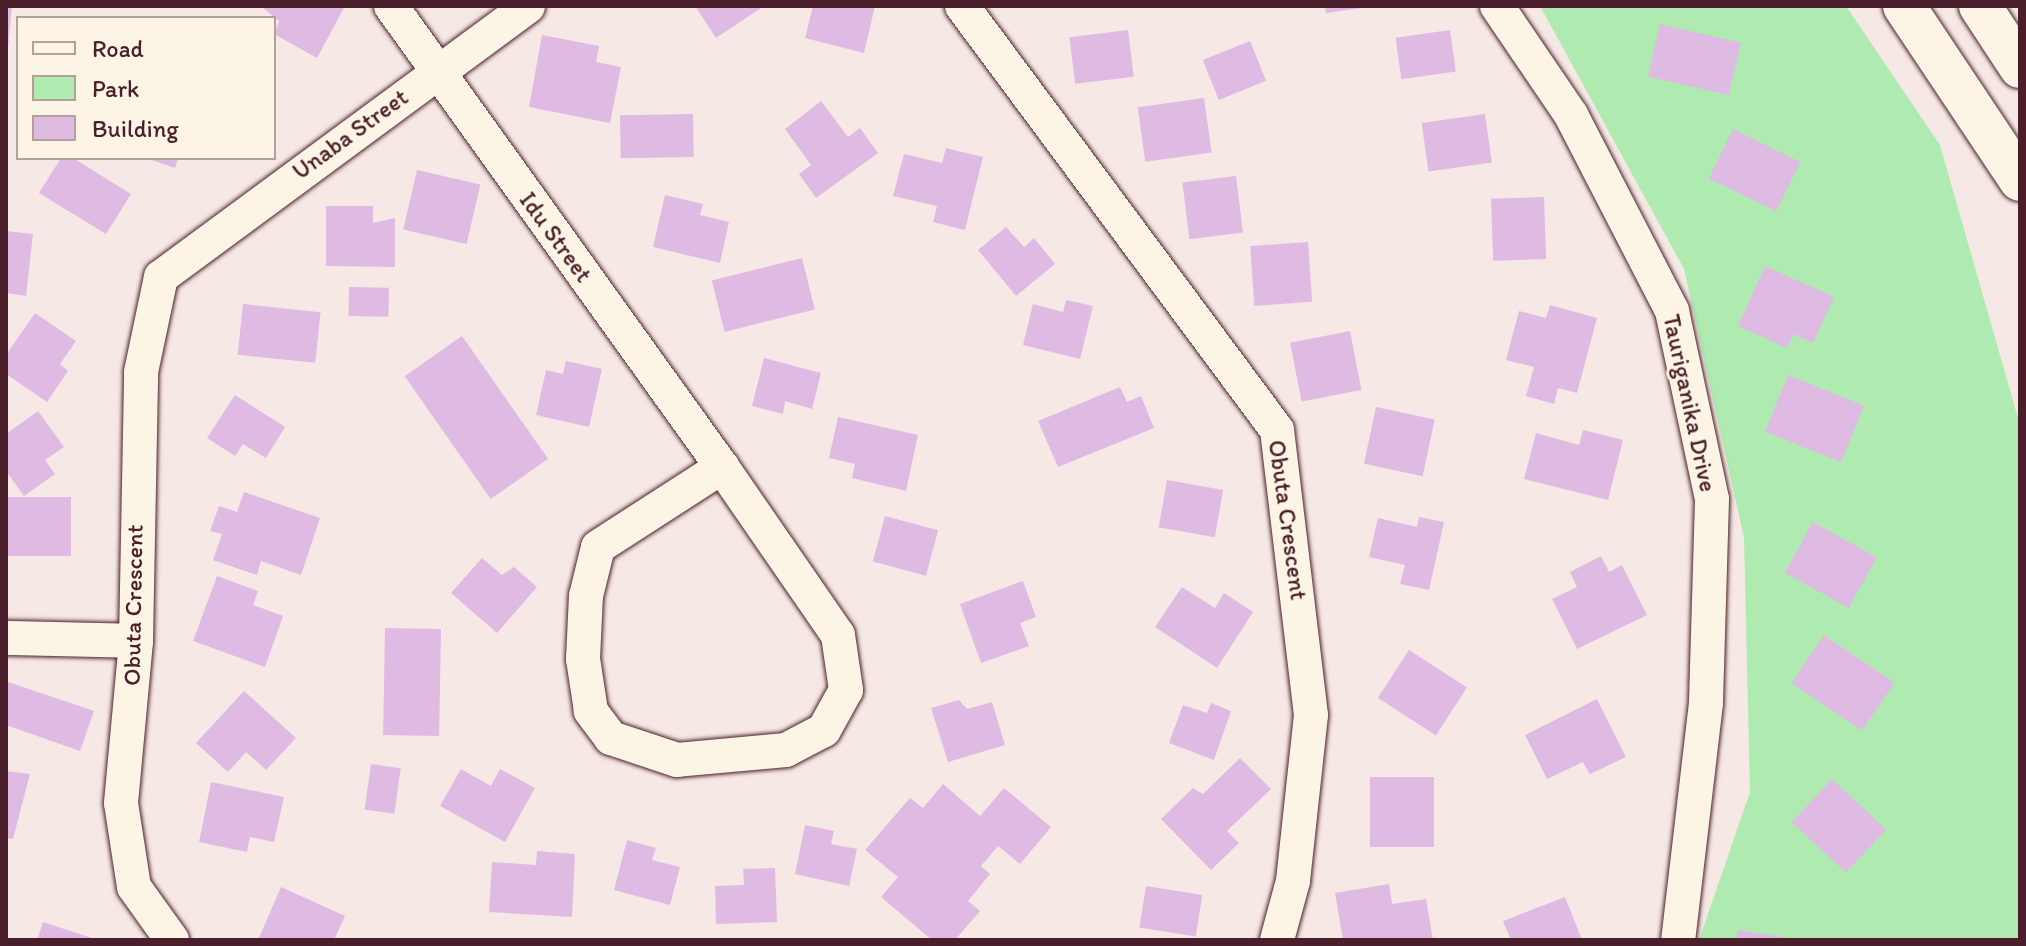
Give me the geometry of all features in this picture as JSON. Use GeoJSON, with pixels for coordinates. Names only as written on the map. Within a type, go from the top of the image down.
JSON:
{"type":"FeatureCollection","features":[{"type":"Feature","properties":{"kind":"street","name":"Idu Street"},"geometry":{"type":"LineString","coordinates":[[391,6],[722,467]]}},
{"type":"Feature","properties":{"kind":"street","name":"Unaba Street"},"geometry":{"type":"LineString","coordinates":[[172,262],[528,6]]}},
{"type":"Feature","properties":{"kind":"street","name":"Obuta Crescent"},"geometry":{"type":"LineString","coordinates":[[962,6],[1277,430],[1311,715],[1293,881],[1277,940]]}},
{"type":"Feature","properties":{"kind":"street","name":"Tauriganika Drive"},"geometry":{"type":"LineString","coordinates":[[1497,6],[1571,115],[1672,311],[1712,499],[1706,703],[1678,940]]}},
{"type":"Feature","properties":{"kind":"street"},"geometry":{"type":"LineString","coordinates":[[1904,6],[2020,180]]}},
{"type":"Feature","properties":{"kind":"street"},"geometry":{"type":"LineString","coordinates":[[1980,6],[2020,67]]}},
{"type":"Feature","properties":{"kind":"street","name":"Obuta Crescent"},"geometry":{"type":"LineString","coordinates":[[172,262],[145,330],[135,462],[136,641],[121,803],[134,887],[172,940]]}},
{"type":"Feature","properties":{"kind":"street"},"geometry":{"type":"LineString","coordinates":[[722,467],[838,635],[846,690],[824,730],[786,750],[677,760],[611,738],[591,711],[586,596],[598,547],[722,467]]}},
{"type":"Feature","properties":{"kind":"street"},"geometry":{"type":"LineString","coordinates":[[6,638],[136,641]]}},
{"type":"Feature","properties":{"kind":"green space"},"geometry":{"type":"Polygon","coordinates":[[[1540,6],[1846,6],[1940,145],[2020,425],[2020,940],[1699,940],[1750,792],[1744,538],[1684,269],[1540,6]]]}},
{"type":"Feature","properties":{"kind":"building"},"geometry":{"type":"Polygon","coordinates":[[[6,6],[12,6],[8,48],[6,48],[6,6]]]}},
{"type":"Feature","properties":{"kind":"building"},"geometry":{"type":"Polygon","coordinates":[[[261,6],[345,6],[317,58],[276,35],[279,21],[261,6]]]}},
{"type":"Feature","properties":{"kind":"building"},"geometry":{"type":"Polygon","coordinates":[[[695,6],[764,6],[716,38],[695,6]]]}},
{"type":"Feature","properties":{"kind":"building"},"geometry":{"type":"Polygon","coordinates":[[[813,6],[875,6],[864,53],[805,38],[813,6]]]}},
{"type":"Feature","properties":{"kind":"building"},"geometry":{"type":"Polygon","coordinates":[[[1325,6],[1362,6],[1362,8],[1326,13],[1325,6]]]}},
{"type":"Feature","properties":{"kind":"building"},"geometry":{"type":"Polygon","coordinates":[[[1660,24],[1741,43],[1729,95],[1648,77],[1660,24]]]}},
{"type":"Feature","properties":{"kind":"building"},"geometry":{"type":"Polygon","coordinates":[[[1128,30],[1134,77],[1075,84],[1069,37],[1128,30]]]}},
{"type":"Feature","properties":{"kind":"building"},"geometry":{"type":"Polygon","coordinates":[[[1450,30],[1456,72],[1401,79],[1396,38],[1450,30]]]}},
{"type":"Feature","properties":{"kind":"building"},"geometry":{"type":"Polygon","coordinates":[[[542,35],[599,46],[596,62],[621,67],[610,123],[529,107],[542,35]]]}},
{"type":"Feature","properties":{"kind":"building"},"geometry":{"type":"Polygon","coordinates":[[[1250,41],[1266,81],[1219,100],[1203,60],[1250,41]]]}},
{"type":"Feature","properties":{"kind":"building"},"geometry":{"type":"Polygon","coordinates":[[[1204,98],[1212,152],[1145,162],[1138,107],[1204,98]]]}},
{"type":"Feature","properties":{"kind":"building"},"geometry":{"type":"Polygon","coordinates":[[[821,101],[848,137],[860,128],[878,153],[816,198],[799,174],[811,165],[785,129],[821,101]]]}},
{"type":"Feature","properties":{"kind":"building"},"geometry":{"type":"Polygon","coordinates":[[[693,114],[694,157],[621,158],[620,115],[693,114]]]}},
{"type":"Feature","properties":{"kind":"building"},"geometry":{"type":"Polygon","coordinates":[[[1485,114],[1492,163],[1428,171],[1422,123],[1485,114]]]}},
{"type":"Feature","properties":{"kind":"building"},"geometry":{"type":"Polygon","coordinates":[[[1733,129],[1800,162],[1776,211],[1709,178],[1733,129]]]}},
{"type":"Feature","properties":{"kind":"building"},"geometry":{"type":"Polygon","coordinates":[[[946,148],[983,157],[965,230],[933,222],[937,206],[893,196],[904,154],[942,163],[946,148]]]}},
{"type":"Feature","properties":{"kind":"building"},"geometry":{"type":"Polygon","coordinates":[[[60,160],[76,160],[131,194],[106,234],[39,193],[60,160]]]}},
{"type":"Feature","properties":{"kind":"building"},"geometry":{"type":"Polygon","coordinates":[[[152,160],[177,160],[175,168],[152,160]]]}},
{"type":"Feature","properties":{"kind":"building"},"geometry":{"type":"Polygon","coordinates":[[[417,170],[480,185],[467,244],[403,229],[417,170]]]}},
{"type":"Feature","properties":{"kind":"building"},"geometry":{"type":"Polygon","coordinates":[[[1236,176],[1243,233],[1189,239],[1182,183],[1236,176]]]}},
{"type":"Feature","properties":{"kind":"building"},"geometry":{"type":"Polygon","coordinates":[[[665,195],[703,204],[700,215],[729,222],[720,263],[653,247],[665,195]]]}},
{"type":"Feature","properties":{"kind":"building"},"geometry":{"type":"Polygon","coordinates":[[[1544,197],[1546,259],[1493,261],[1491,199],[1544,197]]]}},
{"type":"Feature","properties":{"kind":"building"},"geometry":{"type":"Polygon","coordinates":[[[326,206],[373,206],[373,223],[395,218],[395,267],[326,266],[326,206]]]}},
{"type":"Feature","properties":{"kind":"building"},"geometry":{"type":"Polygon","coordinates":[[[1006,227],[1024,247],[1034,238],[1055,264],[1016,296],[978,250],[1006,227]]]}},
{"type":"Feature","properties":{"kind":"building"},"geometry":{"type":"Polygon","coordinates":[[[6,231],[33,234],[26,296],[6,293],[6,231]]]}},
{"type":"Feature","properties":{"kind":"building"},"geometry":{"type":"Polygon","coordinates":[[[1308,242],[1312,302],[1254,306],[1250,246],[1308,242]]]}},
{"type":"Feature","properties":{"kind":"building"},"geometry":{"type":"Polygon","coordinates":[[[802,258],[815,309],[725,332],[712,280],[802,258]]]}},
{"type":"Feature","properties":{"kind":"building"},"geometry":{"type":"Polygon","coordinates":[[[1765,266],[1834,297],[1813,343],[1793,334],[1787,348],[1738,326],[1765,266]]]}},
{"type":"Feature","properties":{"kind":"building"},"geometry":{"type":"Polygon","coordinates":[[[349,287],[389,288],[388,317],[348,316],[349,287]]]}},
{"type":"Feature","properties":{"kind":"building"},"geometry":{"type":"Polygon","coordinates":[[[1066,300],[1093,306],[1080,359],[1023,345],[1033,304],[1063,312],[1066,300]]]}},
{"type":"Feature","properties":{"kind":"building"},"geometry":{"type":"Polygon","coordinates":[[[243,304],[321,312],[315,363],[238,355],[243,304]]]}},
{"type":"Feature","properties":{"kind":"building"},"geometry":{"type":"Polygon","coordinates":[[[1550,305],[1597,318],[1577,393],[1558,388],[1554,404],[1526,396],[1534,367],[1506,360],[1519,311],[1546,318],[1550,305]]]}},
{"type":"Feature","properties":{"kind":"building"},"geometry":{"type":"Polygon","coordinates":[[[35,313],[76,341],[60,364],[68,371],[47,402],[6,374],[6,355],[35,313]]]}},
{"type":"Feature","properties":{"kind":"building"},"geometry":{"type":"Polygon","coordinates":[[[1350,331],[1361,390],[1302,402],[1290,343],[1350,331]]]}},
{"type":"Feature","properties":{"kind":"building"},"geometry":{"type":"Polygon","coordinates":[[[462,336],[548,459],[491,499],[405,376],[462,336]]]}},
{"type":"Feature","properties":{"kind":"building"},"geometry":{"type":"Polygon","coordinates":[[[764,358],[821,373],[812,409],[785,401],[783,414],[752,406],[764,358]]]}},
{"type":"Feature","properties":{"kind":"building"},"geometry":{"type":"Polygon","coordinates":[[[566,361],[602,369],[589,427],[536,415],[546,370],[563,374],[566,361]]]}},
{"type":"Feature","properties":{"kind":"building"},"geometry":{"type":"Polygon","coordinates":[[[1788,375],[1864,406],[1841,462],[1765,432],[1788,375]]]}},
{"type":"Feature","properties":{"kind":"building"},"geometry":{"type":"Polygon","coordinates":[[[1120,387],[1127,402],[1141,396],[1154,428],[1058,467],[1038,421],[1120,387]]]}},
{"type":"Feature","properties":{"kind":"building"},"geometry":{"type":"Polygon","coordinates":[[[235,395],[285,427],[266,458],[243,444],[235,456],[207,438],[235,395]]]}},
{"type":"Feature","properties":{"kind":"building"},"geometry":{"type":"Polygon","coordinates":[[[1376,407],[1435,419],[1423,476],[1364,464],[1376,407]]]}},
{"type":"Feature","properties":{"kind":"building"},"geometry":{"type":"Polygon","coordinates":[[[38,411],[64,447],[45,460],[55,474],[24,496],[6,471],[6,434],[38,411]]]}},
{"type":"Feature","properties":{"kind":"building"},"geometry":{"type":"Polygon","coordinates":[[[838,417],[918,435],[906,491],[852,478],[855,464],[829,458],[838,417]]]}},
{"type":"Feature","properties":{"kind":"building"},"geometry":{"type":"Polygon","coordinates":[[[1583,430],[1623,440],[1608,500],[1524,479],[1536,433],[1579,445],[1583,430]]]}},
{"type":"Feature","properties":{"kind":"building"},"geometry":{"type":"Polygon","coordinates":[[[1167,480],[1223,490],[1215,537],[1159,527],[1167,480]]]}},
{"type":"Feature","properties":{"kind":"building"},"geometry":{"type":"Polygon","coordinates":[[[244,492],[320,518],[301,575],[261,561],[257,575],[213,560],[222,534],[210,531],[219,506],[237,512],[244,492]]]}},
{"type":"Feature","properties":{"kind":"building"},"geometry":{"type":"Polygon","coordinates":[[[6,497],[71,497],[71,556],[6,556],[6,497]]]}},
{"type":"Feature","properties":{"kind":"building"},"geometry":{"type":"Polygon","coordinates":[[[885,516],[938,530],[926,576],[873,561],[885,516]]]}},
{"type":"Feature","properties":{"kind":"building"},"geometry":{"type":"Polygon","coordinates":[[[1419,517],[1444,522],[1429,590],[1400,584],[1405,565],[1369,557],[1378,518],[1417,527],[1419,517]]]}},
{"type":"Feature","properties":{"kind":"building"},"geometry":{"type":"Polygon","coordinates":[[[1813,522],[1877,557],[1849,608],[1785,573],[1813,522]]]}},
{"type":"Feature","properties":{"kind":"building"},"geometry":{"type":"Polygon","coordinates":[[[1601,556],[1609,572],[1622,565],[1647,615],[1577,649],[1552,599],[1577,587],[1570,572],[1601,556]]]}},
{"type":"Feature","properties":{"kind":"building"},"geometry":{"type":"Polygon","coordinates":[[[482,558],[502,575],[514,567],[537,587],[497,633],[451,593],[482,558]]]}},
{"type":"Feature","properties":{"kind":"building"},"geometry":{"type":"Polygon","coordinates":[[[217,576],[258,591],[253,605],[283,616],[265,667],[193,641],[217,576]]]}},
{"type":"Feature","properties":{"kind":"building"},"geometry":{"type":"Polygon","coordinates":[[[1023,581],[1036,617],[1020,623],[1029,646],[981,663],[960,604],[1023,581]]]}},
{"type":"Feature","properties":{"kind":"building"},"geometry":{"type":"Polygon","coordinates":[[[1182,587],[1215,608],[1224,593],[1253,612],[1217,668],[1155,627],[1182,587]]]}},
{"type":"Feature","properties":{"kind":"building"},"geometry":{"type":"Polygon","coordinates":[[[385,628],[441,629],[439,736],[383,735],[385,628]]]}},
{"type":"Feature","properties":{"kind":"building"},"geometry":{"type":"Polygon","coordinates":[[[1824,635],[1894,683],[1862,731],[1792,683],[1824,635]]]}},
{"type":"Feature","properties":{"kind":"building"},"geometry":{"type":"Polygon","coordinates":[[[1409,650],[1467,688],[1436,735],[1378,698],[1409,650]]]}},
{"type":"Feature","properties":{"kind":"building"},"geometry":{"type":"Polygon","coordinates":[[[8,682],[94,711],[80,751],[6,725],[8,682]]]}},
{"type":"Feature","properties":{"kind":"building"},"geometry":{"type":"Polygon","coordinates":[[[244,691],[296,738],[266,770],[246,752],[228,772],[196,743],[244,691]]]}},
{"type":"Feature","properties":{"kind":"building"},"geometry":{"type":"Polygon","coordinates":[[[1597,699],[1626,757],[1590,774],[1583,762],[1547,779],[1525,735],[1597,699]]]}},
{"type":"Feature","properties":{"kind":"building"},"geometry":{"type":"Polygon","coordinates":[[[959,700],[967,709],[992,702],[1005,745],[948,762],[931,708],[959,700]]]}},
{"type":"Feature","properties":{"kind":"building"},"geometry":{"type":"Polygon","coordinates":[[[1211,703],[1231,711],[1214,760],[1169,743],[1183,705],[1207,713],[1211,703]]]}},
{"type":"Feature","properties":{"kind":"building"},"geometry":{"type":"Polygon","coordinates":[[[1240,758],[1271,789],[1227,831],[1239,843],[1211,870],[1161,819],[1193,788],[1203,794],[1240,758]]]}},
{"type":"Feature","properties":{"kind":"building"},"geometry":{"type":"Polygon","coordinates":[[[371,764],[401,768],[394,814],[365,810],[371,764]]]}},
{"type":"Feature","properties":{"kind":"building"},"geometry":{"type":"Polygon","coordinates":[[[461,769],[491,786],[500,769],[535,788],[505,842],[440,806],[461,769]]]}},
{"type":"Feature","properties":{"kind":"building"},"geometry":{"type":"Polygon","coordinates":[[[6,771],[30,774],[13,839],[6,838],[6,771]]]}},
{"type":"Feature","properties":{"kind":"building"},"geometry":{"type":"Polygon","coordinates":[[[1370,777],[1434,777],[1434,847],[1370,847],[1370,777]]]}},
{"type":"Feature","properties":{"kind":"building"},"geometry":{"type":"Polygon","coordinates":[[[1832,779],[1886,829],[1846,873],[1792,822],[1832,779]]]}},
{"type":"Feature","properties":{"kind":"building"},"geometry":{"type":"Polygon","coordinates":[[[211,782],[284,797],[274,842],[250,837],[247,852],[199,842],[211,782]]]}},
{"type":"Feature","properties":{"kind":"building"},"geometry":{"type":"Polygon","coordinates":[[[943,784],[980,816],[1004,788],[1051,827],[1020,864],[998,846],[981,866],[990,874],[968,901],[980,911],[955,940],[932,940],[881,897],[898,877],[865,850],[910,798],[923,808],[943,784]]]}},
{"type":"Feature","properties":{"kind":"building"},"geometry":{"type":"Polygon","coordinates":[[[805,825],[834,831],[831,844],[857,849],[849,886],[795,874],[805,825]]]}},
{"type":"Feature","properties":{"kind":"building"},"geometry":{"type":"Polygon","coordinates":[[[627,840],[656,848],[652,860],[680,867],[670,905],[614,890],[627,840]]]}},
{"type":"Feature","properties":{"kind":"building"},"geometry":{"type":"Polygon","coordinates":[[[537,851],[575,854],[572,917],[489,912],[492,862],[536,865],[537,851]]]}},
{"type":"Feature","properties":{"kind":"building"},"geometry":{"type":"Polygon","coordinates":[[[775,868],[777,922],[716,924],[715,886],[744,885],[743,869],[775,868]]]}},
{"type":"Feature","properties":{"kind":"building"},"geometry":{"type":"Polygon","coordinates":[[[1389,884],[1392,904],[1426,899],[1433,940],[1343,940],[1335,893],[1389,884]]]}},
{"type":"Feature","properties":{"kind":"building"},"geometry":{"type":"Polygon","coordinates":[[[1146,886],[1202,895],[1196,936],[1139,927],[1146,886]]]}},
{"type":"Feature","properties":{"kind":"building"},"geometry":{"type":"Polygon","coordinates":[[[281,887],[345,916],[334,940],[258,940],[281,887]]]}},
{"type":"Feature","properties":{"kind":"building"},"geometry":{"type":"Polygon","coordinates":[[[1565,897],[1582,940],[1511,940],[1503,921],[1565,897]]]}},
{"type":"Feature","properties":{"kind":"building"},"geometry":{"type":"Polygon","coordinates":[[[43,922],[95,939],[95,940],[37,940],[43,922]]]}},
{"type":"Feature","properties":{"kind":"building"},"geometry":{"type":"Polygon","coordinates":[[[1738,930],[1789,938],[1789,940],[1736,940],[1738,930]]]}}]}
